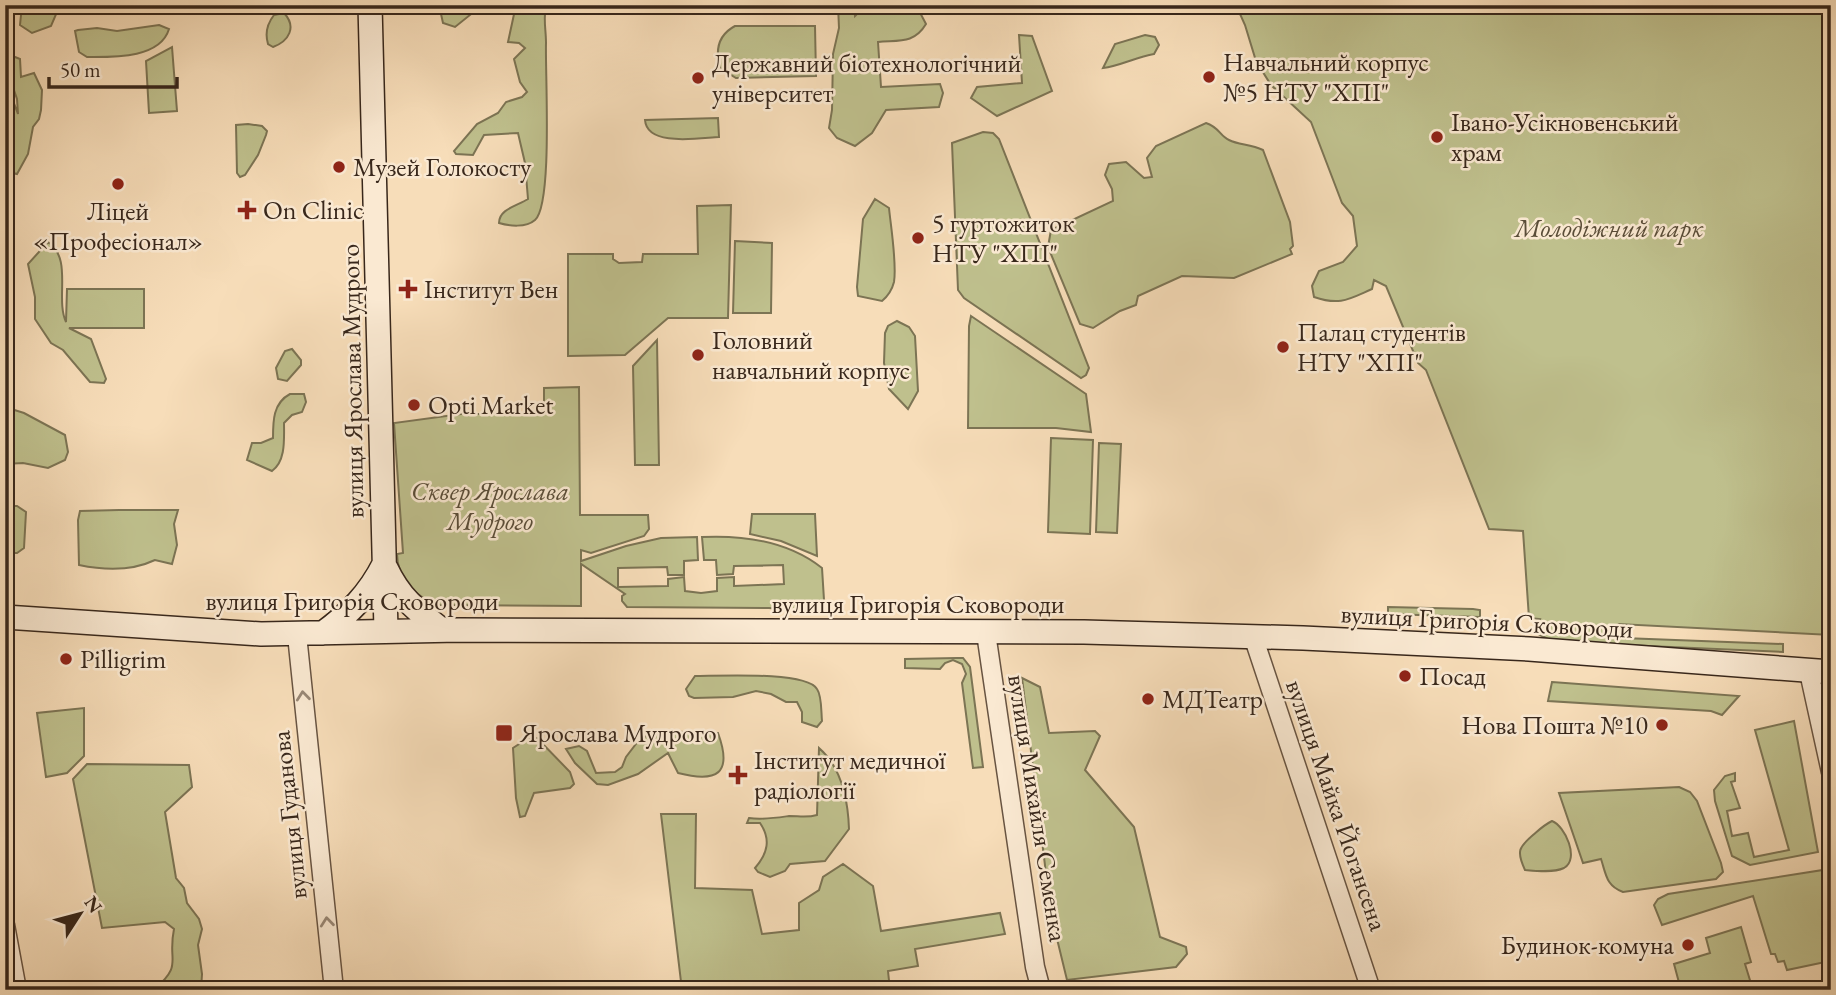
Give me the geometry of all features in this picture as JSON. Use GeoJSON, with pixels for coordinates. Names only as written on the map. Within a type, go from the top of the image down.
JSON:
{"type":"FeatureCollection","features":[{"type":"Feature","properties":{"kind":"main road","name":"вулиця Ярослава Мудрого"},"geometry":{"type":"LineString","coordinates":[[370,5],[386,630]]}},
{"type":"Feature","properties":{"kind":"main road"},"geometry":{"type":"LineString","coordinates":[[384,564],[396,588],[409,604],[442,630]]}},
{"type":"Feature","properties":{"kind":"main road"},"geometry":{"type":"LineString","coordinates":[[323,633],[356,606],[373,586],[384,564]]}},
{"type":"Feature","properties":{"kind":"main road","name":"вулиця Григорія Сковороди"},"geometry":{"type":"LineString","coordinates":[[5,617],[298,635],[442,630],[1084,632],[1252,636],[1529,649],[1820,672]]}},
{"type":"Feature","properties":{"kind":"street","name":"вулиця Михайля Семенка"},"geometry":{"type":"LineString","coordinates":[[986,633],[1033,954],[1041,990]]}},
{"type":"Feature","properties":{"kind":"street","name":"вулиця Гуданова"},"geometry":{"type":"LineString","coordinates":[[298,635],[334,990]]}},
{"type":"Feature","properties":{"kind":"street","name":"вулиця Майка Йогансена"},"geometry":{"type":"LineString","coordinates":[[1252,636],[1371,990]]}},
{"type":"Feature","properties":{"kind":"street"},"geometry":{"type":"LineString","coordinates":[[1820,672],[1831,772]]}},
{"type":"Feature","properties":{"kind":"street"},"geometry":{"type":"LineString","coordinates":[[5,925],[17,990]]}},
{"type":"Feature","properties":{"kind":"green space"},"geometry":{"type":"Polygon","coordinates":[[[26,5],[60,5],[51,26],[32,33],[20,25],[26,5]]]}},
{"type":"Feature","properties":{"kind":"green space"},"geometry":{"type":"Polygon","coordinates":[[[439,5],[477,5],[475,11],[455,27],[443,23],[439,5]]]}},
{"type":"Feature","properties":{"kind":"green space"},"geometry":{"type":"Polygon","coordinates":[[[516,5],[546,5],[547,108],[546,165],[541,209],[535,220],[517,226],[499,223],[505,211],[528,199],[525,163],[518,133],[484,135],[473,155],[456,154],[454,151],[477,124],[498,113],[506,102],[522,97],[527,92],[520,82],[514,59],[525,48],[519,43],[508,42],[516,5]]]}},
{"type":"Feature","properties":{"kind":"green space"},"geometry":{"type":"Polygon","coordinates":[[[838,5],[854,5],[855,16],[866,5],[916,5],[926,24],[916,35],[905,40],[878,42],[881,87],[940,84],[943,93],[939,107],[886,110],[872,133],[855,146],[837,138],[829,128],[833,54],[839,28],[838,5]]]}},
{"type":"Feature","properties":{"kind":"green space","name":"Молодіжний парк"},"geometry":{"type":"Polygon","coordinates":[[[1236,5],[1831,5],[1831,635],[1619,624],[1623,638],[1783,644],[1783,652],[1579,643],[1548,639],[1534,632],[1540,619],[1529,618],[1523,531],[1489,529],[1426,370],[1418,363],[1386,286],[1374,280],[1372,289],[1344,300],[1331,301],[1314,297],[1312,286],[1319,271],[1343,262],[1357,246],[1353,216],[1342,203],[1311,122],[1271,85],[1256,61],[1236,5]]]}},
{"type":"Feature","properties":{"kind":"green space"},"geometry":{"type":"Polygon","coordinates":[[[284,13],[290,23],[289,33],[273,47],[267,40],[268,25],[274,15],[284,13]]]}},
{"type":"Feature","properties":{"kind":"green space"},"geometry":{"type":"Polygon","coordinates":[[[159,25],[169,29],[164,39],[146,51],[97,57],[87,57],[79,52],[75,31],[97,28],[117,31],[159,25]]]}},
{"type":"Feature","properties":{"kind":"green space"},"geometry":{"type":"Polygon","coordinates":[[[735,26],[815,26],[816,76],[736,78],[720,68],[718,55],[721,38],[735,26]]]}},
{"type":"Feature","properties":{"kind":"green space"},"geometry":{"type":"Polygon","coordinates":[[[1019,35],[1032,36],[1052,91],[997,116],[971,98],[977,87],[1022,83],[1019,35]]]}},
{"type":"Feature","properties":{"kind":"green space"},"geometry":{"type":"Polygon","coordinates":[[[1145,35],[1155,37],[1159,45],[1154,54],[1103,68],[1115,44],[1145,35]]]}},
{"type":"Feature","properties":{"kind":"green space"},"geometry":{"type":"Polygon","coordinates":[[[172,47],[177,111],[149,113],[146,61],[172,47]]]}},
{"type":"Feature","properties":{"kind":"green space"},"geometry":{"type":"Polygon","coordinates":[[[15,57],[20,59],[21,77],[34,73],[42,90],[39,119],[33,127],[28,154],[17,174],[13,173],[5,161],[5,90],[12,98],[18,114],[17,99],[7,70],[10,60],[15,57]]]}},
{"type":"Feature","properties":{"kind":"green space"},"geometry":{"type":"Polygon","coordinates":[[[718,118],[719,137],[687,139],[664,138],[655,134],[648,129],[645,120],[718,118]]]}},
{"type":"Feature","properties":{"kind":"green space"},"geometry":{"type":"Polygon","coordinates":[[[1206,123],[1229,140],[1263,150],[1290,222],[1292,254],[1234,278],[1182,276],[1138,296],[1136,305],[1120,311],[1093,328],[1080,324],[1048,247],[1051,230],[1113,201],[1112,189],[1105,175],[1109,164],[1126,162],[1144,178],[1152,177],[1147,158],[1156,146],[1206,123]]]}},
{"type":"Feature","properties":{"kind":"green space"},"geometry":{"type":"Polygon","coordinates":[[[236,125],[262,126],[267,131],[258,155],[245,175],[240,177],[237,173],[236,125]]]}},
{"type":"Feature","properties":{"kind":"green space"},"geometry":{"type":"Polygon","coordinates":[[[983,132],[993,133],[999,139],[1089,368],[1081,378],[964,298],[958,290],[952,143],[983,132]]]}},
{"type":"Feature","properties":{"kind":"green space"},"geometry":{"type":"Polygon","coordinates":[[[875,199],[889,208],[894,256],[894,282],[890,293],[882,301],[858,296],[857,287],[863,219],[875,199]]]}},
{"type":"Feature","properties":{"kind":"green space"},"geometry":{"type":"Polygon","coordinates":[[[731,205],[728,318],[668,318],[625,355],[568,356],[568,254],[613,254],[613,259],[619,263],[642,262],[643,254],[698,254],[697,206],[731,205]]]}},
{"type":"Feature","properties":{"kind":"green space"},"geometry":{"type":"Polygon","coordinates":[[[735,241],[772,243],[771,313],[733,313],[735,241]]]}},
{"type":"Feature","properties":{"kind":"green space"},"geometry":{"type":"Polygon","coordinates":[[[48,242],[56,249],[60,258],[62,302],[66,322],[67,289],[144,289],[144,328],[69,328],[91,339],[106,379],[104,383],[90,382],[63,350],[51,343],[35,319],[35,297],[28,264],[48,242]]]}},
{"type":"Feature","properties":{"kind":"green space"},"geometry":{"type":"Polygon","coordinates":[[[971,316],[1086,394],[1091,432],[1056,428],[968,428],[971,316]]]}},
{"type":"Feature","properties":{"kind":"green space"},"geometry":{"type":"Polygon","coordinates":[[[897,321],[909,327],[915,336],[918,391],[908,409],[889,389],[884,363],[885,333],[888,326],[897,321]]]}},
{"type":"Feature","properties":{"kind":"green space"},"geometry":{"type":"Polygon","coordinates":[[[657,340],[659,465],[635,465],[633,366],[657,340]]]}},
{"type":"Feature","properties":{"kind":"green space"},"geometry":{"type":"Polygon","coordinates":[[[292,349],[301,360],[301,365],[287,381],[278,379],[276,368],[285,351],[292,349]]]}},
{"type":"Feature","properties":{"kind":"green space","name":"Сквер Ярослава Мудрого"},"geometry":{"type":"Polygon","coordinates":[[[579,387],[580,515],[648,515],[649,529],[644,536],[591,553],[581,550],[581,561],[661,538],[697,537],[698,560],[684,561],[684,575],[668,575],[667,567],[618,568],[618,587],[668,586],[668,579],[684,577],[685,591],[701,593],[717,591],[717,578],[734,577],[734,586],[784,584],[783,565],[734,566],[733,574],[717,575],[716,560],[704,560],[702,537],[734,537],[765,542],[795,551],[822,568],[824,600],[819,608],[812,612],[769,608],[627,607],[622,601],[625,594],[581,564],[581,606],[438,605],[415,592],[404,579],[398,563],[397,554],[403,553],[394,423],[461,414],[544,414],[544,388],[579,387]]]}},
{"type":"Feature","properties":{"kind":"green space"},"geometry":{"type":"Polygon","coordinates":[[[5,393],[8,408],[24,413],[65,435],[68,452],[65,460],[48,468],[23,463],[5,464],[5,393]]]}},
{"type":"Feature","properties":{"kind":"green space"},"geometry":{"type":"Polygon","coordinates":[[[290,394],[304,394],[306,402],[302,412],[292,415],[284,423],[282,456],[272,471],[247,460],[252,443],[273,438],[277,407],[290,394]]]}},
{"type":"Feature","properties":{"kind":"green space"},"geometry":{"type":"Polygon","coordinates":[[[1051,438],[1093,440],[1090,534],[1048,532],[1051,438]]]}},
{"type":"Feature","properties":{"kind":"green space"},"geometry":{"type":"Polygon","coordinates":[[[1099,443],[1121,444],[1117,533],[1096,532],[1099,443]]]}},
{"type":"Feature","properties":{"kind":"green space"},"geometry":{"type":"Polygon","coordinates":[[[5,506],[17,506],[26,512],[24,548],[17,553],[5,553],[5,506]]]}},
{"type":"Feature","properties":{"kind":"green space"},"geometry":{"type":"Polygon","coordinates":[[[178,510],[174,524],[177,545],[172,564],[155,560],[137,566],[117,568],[79,565],[80,511],[178,510]]]}},
{"type":"Feature","properties":{"kind":"green space"},"geometry":{"type":"Polygon","coordinates":[[[752,514],[815,514],[817,556],[781,541],[750,534],[752,514]]]}},
{"type":"Feature","properties":{"kind":"green space"},"geometry":{"type":"Polygon","coordinates":[[[1388,607],[1473,609],[1480,610],[1480,617],[1388,614],[1388,607]]]}},
{"type":"Feature","properties":{"kind":"green space"},"geometry":{"type":"Polygon","coordinates":[[[963,658],[970,667],[983,767],[973,768],[962,683],[966,674],[962,664],[953,660],[940,669],[905,668],[905,659],[963,658]]]}},
{"type":"Feature","properties":{"kind":"green space"},"geometry":{"type":"Polygon","coordinates":[[[695,676],[780,677],[810,683],[819,692],[822,721],[817,727],[802,722],[802,712],[797,702],[786,702],[771,694],[756,691],[733,697],[694,698],[689,696],[686,689],[695,676]]]}},
{"type":"Feature","properties":{"kind":"green space"},"geometry":{"type":"Polygon","coordinates":[[[1022,678],[1040,687],[1049,733],[1095,731],[1100,736],[1085,770],[1134,827],[1160,937],[1186,947],[1187,954],[1176,967],[1067,980],[1051,914],[1022,678]]]}},
{"type":"Feature","properties":{"kind":"green space"},"geometry":{"type":"Polygon","coordinates":[[[1552,682],[1739,696],[1722,715],[1711,711],[1548,701],[1552,682]]]}},
{"type":"Feature","properties":{"kind":"green space"},"geometry":{"type":"Polygon","coordinates":[[[84,708],[84,756],[67,773],[46,777],[37,713],[84,708]]]}},
{"type":"Feature","properties":{"kind":"green space"},"geometry":{"type":"Polygon","coordinates":[[[1794,721],[1818,852],[1750,865],[1732,856],[1714,790],[1725,776],[1735,773],[1735,781],[1731,782],[1740,808],[1727,811],[1732,836],[1748,833],[1754,857],[1789,850],[1755,730],[1794,721]]]}},
{"type":"Feature","properties":{"kind":"green space"},"geometry":{"type":"Polygon","coordinates":[[[656,731],[718,733],[724,758],[722,766],[712,776],[678,773],[668,753],[638,774],[608,785],[597,784],[575,763],[566,749],[579,746],[587,751],[596,773],[615,772],[622,767],[639,740],[656,731]]]}},
{"type":"Feature","properties":{"kind":"green space"},"geometry":{"type":"Polygon","coordinates":[[[537,738],[570,772],[574,784],[570,788],[534,793],[525,816],[520,817],[513,748],[527,739],[537,738]]]}},
{"type":"Feature","properties":{"kind":"green space"},"geometry":{"type":"Polygon","coordinates":[[[819,748],[838,774],[847,807],[849,829],[825,861],[790,864],[785,871],[770,877],[758,872],[755,868],[763,857],[767,840],[760,823],[747,823],[749,818],[817,815],[819,748]]]}},
{"type":"Feature","properties":{"kind":"green space"},"geometry":{"type":"Polygon","coordinates":[[[87,764],[189,765],[192,787],[165,812],[176,878],[184,888],[187,903],[199,919],[202,929],[198,945],[201,990],[154,990],[169,974],[173,962],[174,929],[165,922],[102,928],[73,779],[87,764]]]}},
{"type":"Feature","properties":{"kind":"green space"},"geometry":{"type":"Polygon","coordinates":[[[1679,787],[1690,792],[1697,801],[1721,863],[1723,872],[1716,879],[1623,892],[1610,883],[1601,859],[1583,863],[1559,793],[1679,787]]]}},
{"type":"Feature","properties":{"kind":"green space"},"geometry":{"type":"Polygon","coordinates":[[[661,814],[696,814],[695,888],[752,890],[762,934],[799,930],[799,903],[819,890],[823,877],[843,864],[873,886],[881,931],[1000,913],[1005,934],[915,949],[918,966],[888,971],[890,990],[682,990],[661,814]]]}},
{"type":"Feature","properties":{"kind":"green space"},"geometry":{"type":"Polygon","coordinates":[[[1552,821],[1562,829],[1569,843],[1569,864],[1555,871],[1525,870],[1520,858],[1522,846],[1552,821]]]}},
{"type":"Feature","properties":{"kind":"green space"},"geometry":{"type":"Polygon","coordinates":[[[1823,870],[1831,915],[1827,916],[1829,942],[1826,947],[1830,961],[1787,970],[1784,961],[1778,962],[1775,954],[1771,954],[1753,896],[1662,925],[1654,905],[1658,899],[1668,894],[1823,870]]]}},
{"type":"Feature","properties":{"kind":"green space"},"geometry":{"type":"Polygon","coordinates":[[[1741,927],[1751,962],[1745,964],[1753,990],[1681,990],[1674,964],[1710,953],[1706,938],[1741,927]]]}},
{"type":"Feature","properties":{"kind":"place","name":"Навчальний корпус №5 НТУ \"ХПІ\""},"geometry":{"type":"Point","coordinates":[1209,77]}},
{"type":"Feature","properties":{"kind":"place","name":"Державний біотехнологічний університет"},"geometry":{"type":"Point","coordinates":[698,78]}},
{"type":"Feature","properties":{"kind":"place","name":"Івано-Усікновенський храм"},"geometry":{"type":"Point","coordinates":[1437,137]}},
{"type":"Feature","properties":{"kind":"place","name":"Музей Голокосту"},"geometry":{"type":"Point","coordinates":[339,167]}},
{"type":"Feature","properties":{"kind":"place","name":"Ліцей «Професіонал»"},"geometry":{"type":"Point","coordinates":[118,184]}},
{"type":"Feature","properties":{"kind":"place","name":"On Clinic"},"geometry":{"type":"Point","coordinates":[247,210]}},
{"type":"Feature","properties":{"kind":"place","name":"5 гуртожиток НТУ \"ХПІ\""},"geometry":{"type":"Point","coordinates":[918,238]}},
{"type":"Feature","properties":{"kind":"place","name":"Інститут Вен"},"geometry":{"type":"Point","coordinates":[408,289]}},
{"type":"Feature","properties":{"kind":"place","name":"Палац студентів НТУ \"ХПІ\""},"geometry":{"type":"Point","coordinates":[1283,347]}},
{"type":"Feature","properties":{"kind":"place","name":"Головний навчальний корпус"},"geometry":{"type":"Point","coordinates":[698,355]}},
{"type":"Feature","properties":{"kind":"place","name":"Opti Market"},"geometry":{"type":"Point","coordinates":[414,405]}},
{"type":"Feature","properties":{"kind":"place","name":"Pilligrim"},"geometry":{"type":"Point","coordinates":[66,659]}},
{"type":"Feature","properties":{"kind":"place","name":"Посад"},"geometry":{"type":"Point","coordinates":[1405,676]}},
{"type":"Feature","properties":{"kind":"place","name":"МДТеатр"},"geometry":{"type":"Point","coordinates":[1148,699]}},
{"type":"Feature","properties":{"kind":"place","name":"Нова Пошта №10"},"geometry":{"type":"Point","coordinates":[1662,725]}},
{"type":"Feature","properties":{"kind":"place","name":"Ярослава Мудрого"},"geometry":{"type":"Point","coordinates":[504,733]}},
{"type":"Feature","properties":{"kind":"place","name":"Інститут медичної радіології"},"geometry":{"type":"Point","coordinates":[738,775]}},
{"type":"Feature","properties":{"kind":"place","name":"Будинок-комуна"},"geometry":{"type":"Point","coordinates":[1688,945]}}]}
